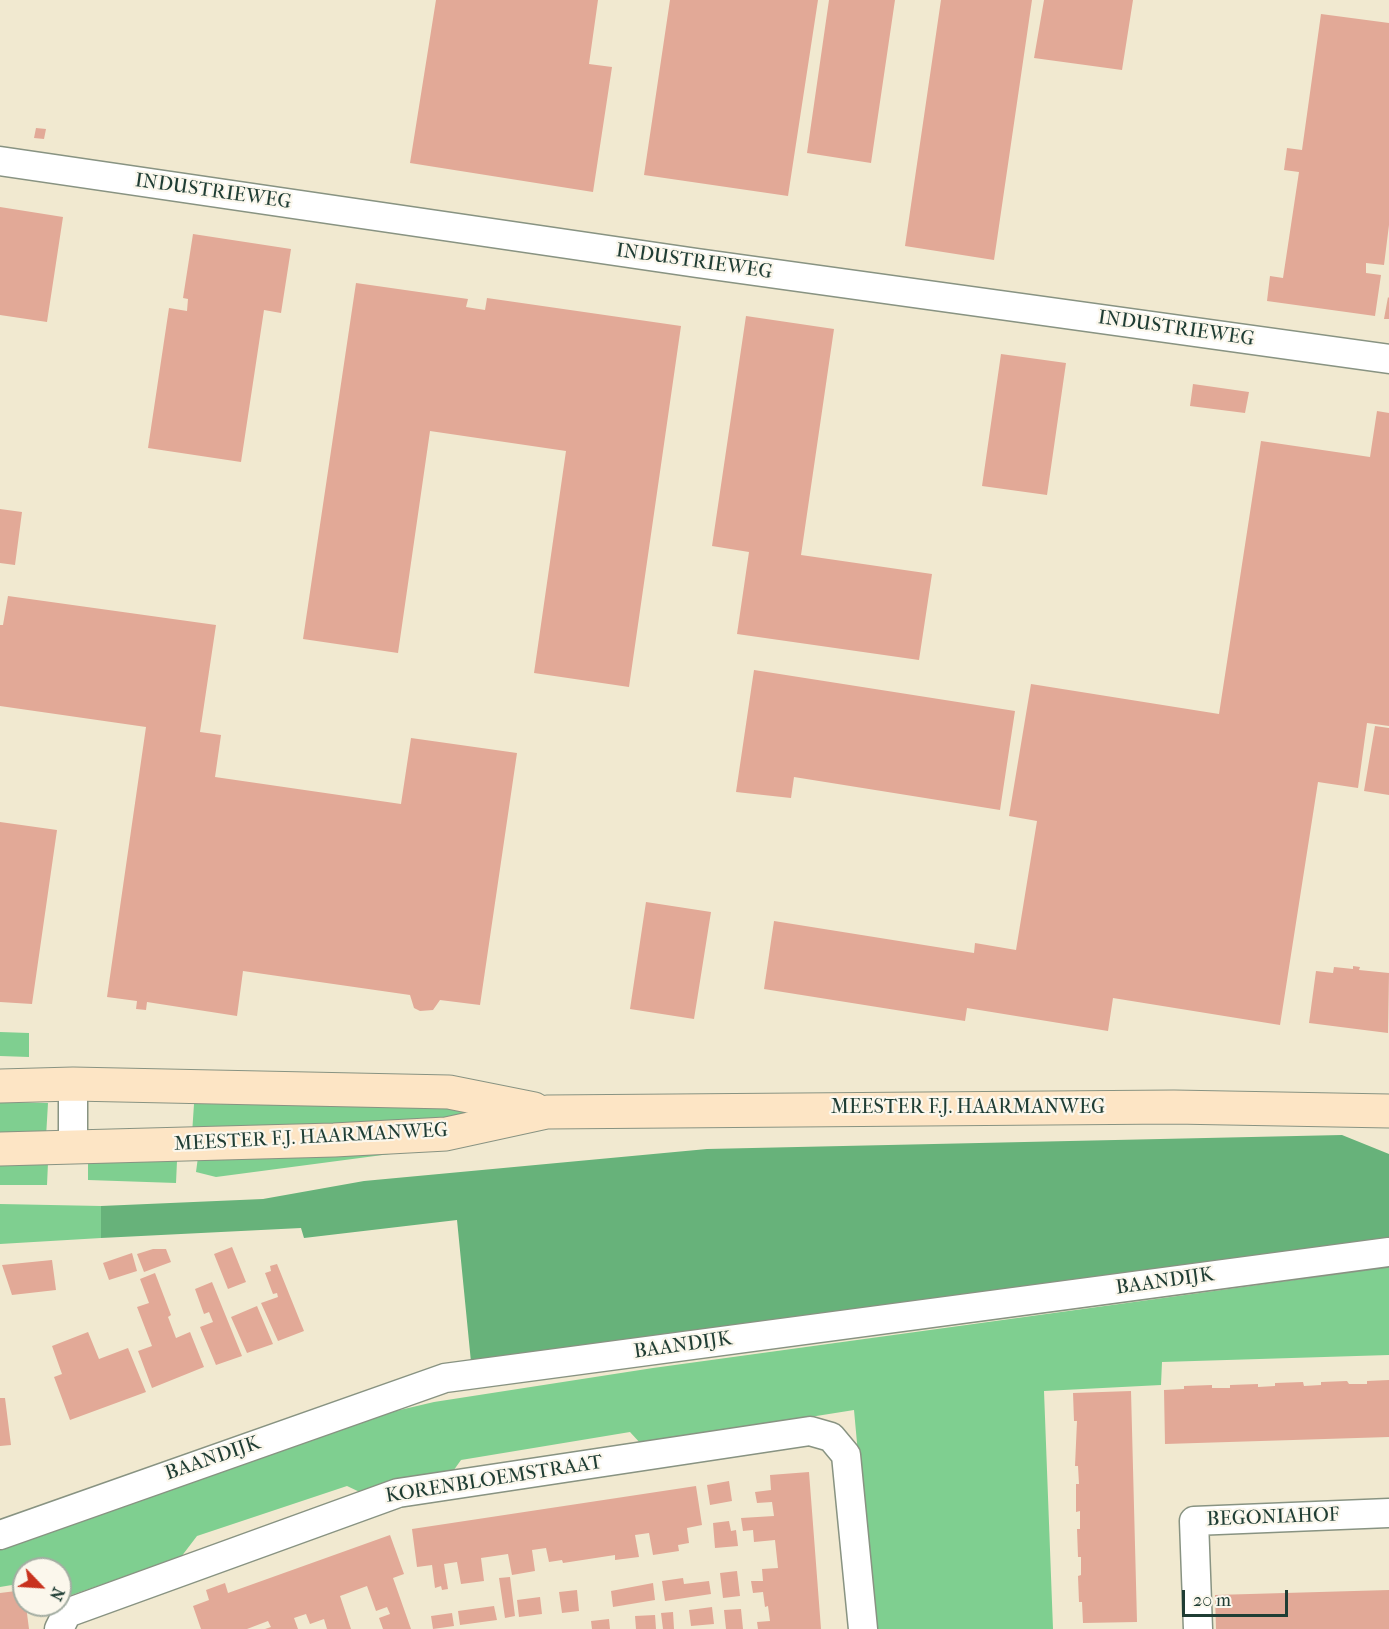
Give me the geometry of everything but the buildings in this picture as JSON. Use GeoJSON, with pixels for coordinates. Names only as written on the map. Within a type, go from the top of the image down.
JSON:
{"type":"FeatureCollection","features":[{"type":"Feature","properties":{"kind":"main road","name":"MEESTER F.J. HAARMANWEG"},"geometry":{"type":"LineString","coordinates":[[0,1086],[74,1084],[449,1092],[548,1112]]}},
{"type":"Feature","properties":{"kind":"main road","name":"MEESTER F.J. HAARMANWEG"},"geometry":{"type":"LineString","coordinates":[[0,1149],[446,1134],[548,1112],[1150,1107],[1389,1111]]}},
{"type":"Feature","properties":{"kind":"street","name":"INDUSTRIEWEG"},"geometry":{"type":"LineString","coordinates":[[0,161],[685,261],[1389,359]]}},
{"type":"Feature","properties":{"kind":"street"},"geometry":{"type":"LineString","coordinates":[[73,1148],[74,1084]]}},
{"type":"Feature","properties":{"kind":"street","name":"BAANDIJK"},"geometry":{"type":"LineString","coordinates":[[0,1535],[445,1378],[1389,1252]]}},
{"type":"Feature","properties":{"kind":"street","name":"KORENBLOEMSTRAAT"},"geometry":{"type":"LineString","coordinates":[[63,1621],[398,1493],[810,1431],[831,1437],[846,1455],[863,1629]]}},
{"type":"Feature","properties":{"kind":"street","name":"BEGONIAHOF"},"geometry":{"type":"LineString","coordinates":[[1198,1629],[1194,1521],[1389,1513]]}},
{"type":"Feature","properties":{"kind":"green space"},"geometry":{"type":"Polygon","coordinates":[[[0,1032],[29,1033],[29,1057],[0,1056],[0,1032]]]}},
{"type":"Feature","properties":{"kind":"green space"},"geometry":{"type":"Polygon","coordinates":[[[0,1102],[48,1103],[46,1137],[0,1137],[0,1102]]]}},
{"type":"Feature","properties":{"kind":"green space"},"geometry":{"type":"Polygon","coordinates":[[[194,1104],[497,1105],[495,1117],[192,1134],[194,1104]]]}},
{"type":"Feature","properties":{"kind":"green space"},"geometry":{"type":"Polygon","coordinates":[[[1342,1135],[1389,1154],[1389,1239],[664,1334],[471,1362],[457,1220],[304,1238],[301,1228],[101,1238],[101,1206],[263,1199],[364,1181],[707,1149],[1342,1135]]]}},
{"type":"Feature","properties":{"kind":"green space"},"geometry":{"type":"Polygon","coordinates":[[[413,1151],[216,1177],[196,1172],[198,1157],[413,1151]]]}},
{"type":"Feature","properties":{"kind":"green space"},"geometry":{"type":"Polygon","coordinates":[[[88,1158],[177,1161],[176,1183],[88,1180],[88,1158]]]}},
{"type":"Feature","properties":{"kind":"green space"},"geometry":{"type":"Polygon","coordinates":[[[0,1162],[48,1163],[47,1185],[0,1185],[0,1162]]]}},
{"type":"Feature","properties":{"kind":"green space"},"geometry":{"type":"Polygon","coordinates":[[[0,1204],[101,1206],[101,1238],[0,1244],[0,1204]]]}},
{"type":"Feature","properties":{"kind":"green space"},"geometry":{"type":"Polygon","coordinates":[[[1389,1267],[1389,1355],[1162,1362],[1161,1385],[1044,1391],[1053,1629],[874,1629],[854,1410],[641,1444],[630,1432],[461,1460],[451,1474],[364,1494],[347,1486],[197,1536],[181,1557],[72,1595],[72,1557],[12,1557],[12,1585],[0,1587],[0,1548],[323,1428],[434,1402],[653,1368],[1389,1267]]]}}]}
